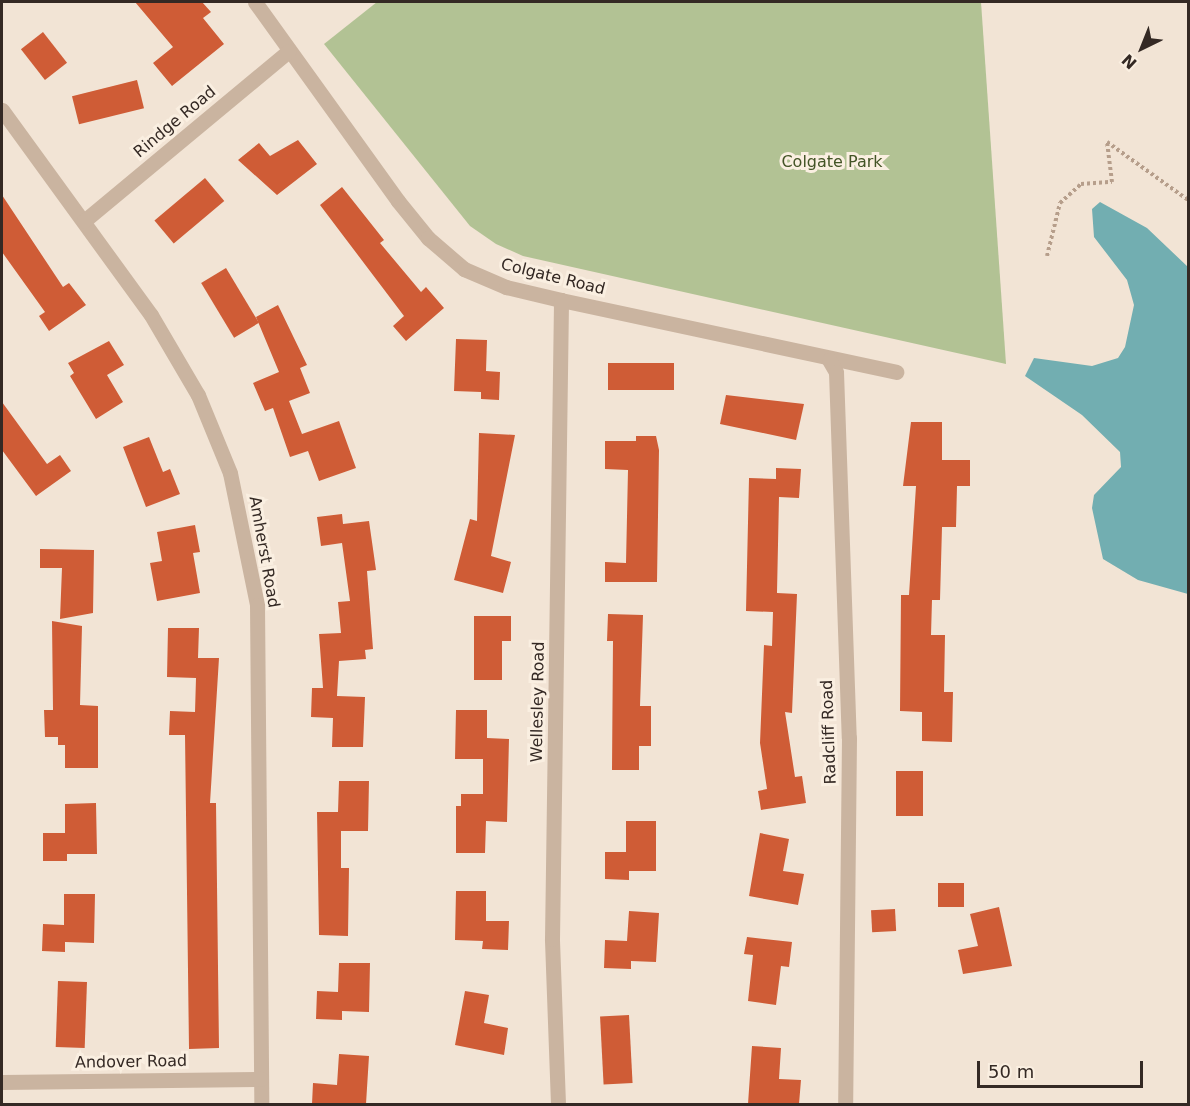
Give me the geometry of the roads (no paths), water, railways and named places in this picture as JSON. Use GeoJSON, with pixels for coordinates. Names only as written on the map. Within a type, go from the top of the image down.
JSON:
{"type":"FeatureCollection","features":[{"type":"Feature","properties":{"kind":"street","name":"Colgate Road"},"geometry":{"type":"LineString","coordinates":[[255,2],[428,238],[464,269],[506,287],[829,360],[896,372]]}},
{"type":"Feature","properties":{"kind":"street","name":"Rindge Road"},"geometry":{"type":"LineString","coordinates":[[84,221],[289,51]]}},
{"type":"Feature","properties":{"kind":"street","name":"Amherst Road"},"geometry":{"type":"LineString","coordinates":[[2,110],[151,315],[198,395],[230,473],[248,550],[257,605],[261,728],[261,1104]]}},
{"type":"Feature","properties":{"kind":"street","name":"Wellesley Road"},"geometry":{"type":"LineString","coordinates":[[558,1104],[552,939],[561,300]]}},
{"type":"Feature","properties":{"kind":"street","name":"Radcliff Road"},"geometry":{"type":"LineString","coordinates":[[829,360],[836,372],[849,738],[845,1104]]}},
{"type":"Feature","properties":{"kind":"street","name":"Andover Road"},"geometry":{"type":"LineString","coordinates":[[2,1082],[261,1079]]}},
{"type":"Feature","properties":{"kind":"water"},"geometry":{"type":"Polygon","coordinates":[[[1100,202],[1147,228],[1188,267],[1188,594],[1138,580],[1103,559],[1092,508],[1094,495],[1121,467],[1120,452],[1082,415],[1025,376],[1034,358],[1092,366],[1118,358],[1125,347],[1134,305],[1127,280],[1094,237],[1092,209],[1100,202]]]}},
{"type":"Feature","properties":{"kind":"park label","name":"Colgate Park"},"geometry":{"type":"Point","coordinates":[832,162]}}]}
